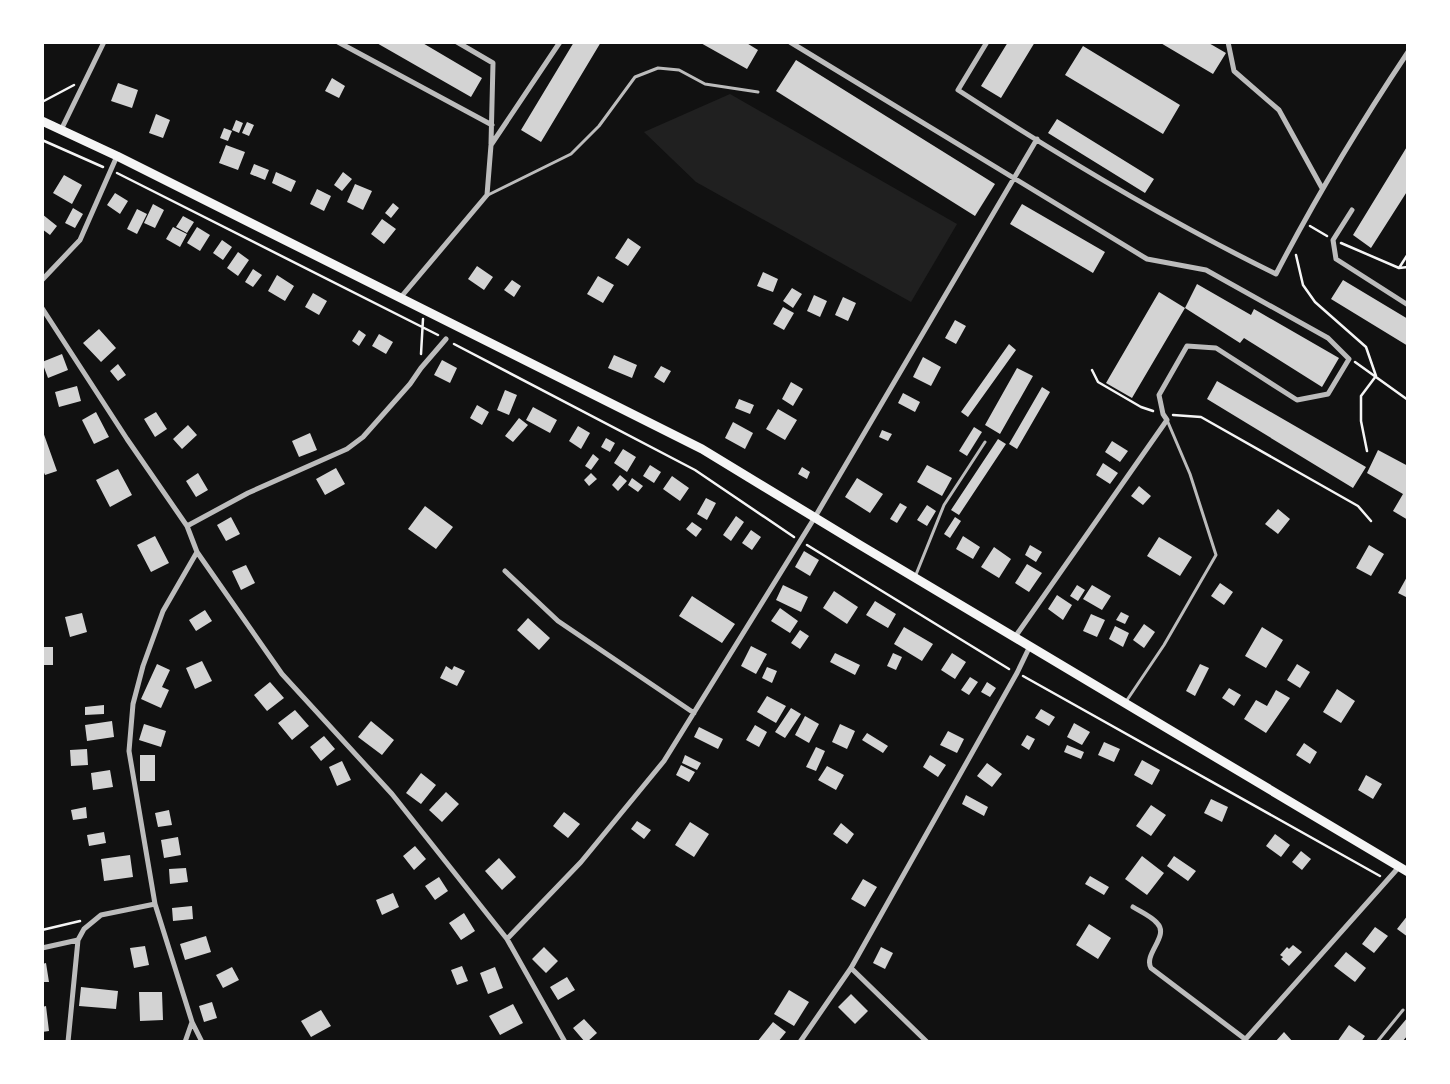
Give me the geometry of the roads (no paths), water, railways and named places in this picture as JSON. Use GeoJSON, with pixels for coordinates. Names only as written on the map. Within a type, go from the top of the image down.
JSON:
{"type":"FeatureCollection","features":[{"type":"Feature","properties":{"kind":"main road"},"geometry":{"type":"LineString","coordinates":[[42,121],[117,156],[425,309],[702,449],[1408,872]]}},
{"type":"Feature","properties":{"kind":"street"},"geometry":{"type":"LineString","coordinates":[[60,130],[104,42]]}},
{"type":"Feature","properties":{"kind":"street"},"geometry":{"type":"LineString","coordinates":[[338,42],[492,125]]}},
{"type":"Feature","properties":{"kind":"street"},"geometry":{"type":"LineString","coordinates":[[400,297],[487,195],[492,125],[493,63],[457,42]]}},
{"type":"Feature","properties":{"kind":"street"},"geometry":{"type":"LineString","coordinates":[[491,145],[560,42]]}},
{"type":"Feature","properties":{"kind":"street"},"geometry":{"type":"LineString","coordinates":[[790,42],[1147,259],[1206,270],[1328,338],[1350,359],[1328,394],[1297,400],[1216,348],[1187,346],[1159,395],[1163,414],[1167,420],[1015,637]]}},
{"type":"Feature","properties":{"kind":"street"},"geometry":{"type":"LineString","coordinates":[[987,42],[958,90],[1121,192],[1212,242],[1276,274],[1322,188],[1365,117],[1408,52]]}},
{"type":"Feature","properties":{"kind":"street"},"geometry":{"type":"LineString","coordinates":[[1228,42],[1234,71],[1280,110],[1322,188]]}},
{"type":"Feature","properties":{"kind":"street"},"geometry":{"type":"LineString","coordinates":[[507,939],[580,862],[664,761],[815,517],[1037,139]]}},
{"type":"Feature","properties":{"kind":"street"},"geometry":{"type":"LineString","coordinates":[[42,280],[80,240],[117,156]]}},
{"type":"Feature","properties":{"kind":"street"},"geometry":{"type":"LineString","coordinates":[[1352,210],[1333,240],[1336,259],[1408,305]]}},
{"type":"Feature","properties":{"kind":"street"},"geometry":{"type":"LineString","coordinates":[[42,308],[127,439],[187,526],[197,552],[282,674],[392,794],[507,939],[565,1042]]}},
{"type":"Feature","properties":{"kind":"street"},"geometry":{"type":"LineString","coordinates":[[187,526],[248,493],[347,449],[363,437],[410,384],[420,368],[446,339]]}},
{"type":"Feature","properties":{"kind":"street"},"geometry":{"type":"LineString","coordinates":[[197,552],[163,611],[143,666],[133,704],[129,751],[155,904],[192,1022],[202,1042]]}},
{"type":"Feature","properties":{"kind":"street"},"geometry":{"type":"LineString","coordinates":[[505,571],[558,621],[694,713]]}},
{"type":"Feature","properties":{"kind":"street"},"geometry":{"type":"LineString","coordinates":[[800,1042],[852,968],[1030,646]]}},
{"type":"Feature","properties":{"kind":"street"},"geometry":{"type":"LineString","coordinates":[[1133,908],[1155,920],[1160,926],[1160,935],[1149,960],[1151,968],[1244,1040],[1399,867]]}},
{"type":"Feature","properties":{"kind":"street"},"geometry":{"type":"LineString","coordinates":[[68,1042],[78,940],[84,929],[101,914],[155,904]]}},
{"type":"Feature","properties":{"kind":"street"},"geometry":{"type":"LineString","coordinates":[[42,948],[78,940]]}},
{"type":"Feature","properties":{"kind":"street"},"geometry":{"type":"LineString","coordinates":[[852,968],[927,1042]]}},
{"type":"Feature","properties":{"kind":"street"},"geometry":{"type":"LineString","coordinates":[[185,1042],[192,1022]]}},
{"type":"Feature","properties":{"kind":"lane"},"geometry":{"type":"LineString","coordinates":[[487,195],[571,154],[599,126],[635,77],[658,68],[679,70],[705,84],[758,92]]}},
{"type":"Feature","properties":{"kind":"lane"},"geometry":{"type":"LineString","coordinates":[[1125,703],[1164,645],[1216,555],[1190,474],[1167,420]]}},
{"type":"Feature","properties":{"kind":"lane"},"geometry":{"type":"LineString","coordinates":[[915,578],[944,505],[985,442]]}},
{"type":"Feature","properties":{"kind":"lane"},"geometry":{"type":"LineString","coordinates":[[1377,1042],[1403,1010]]}}]}
